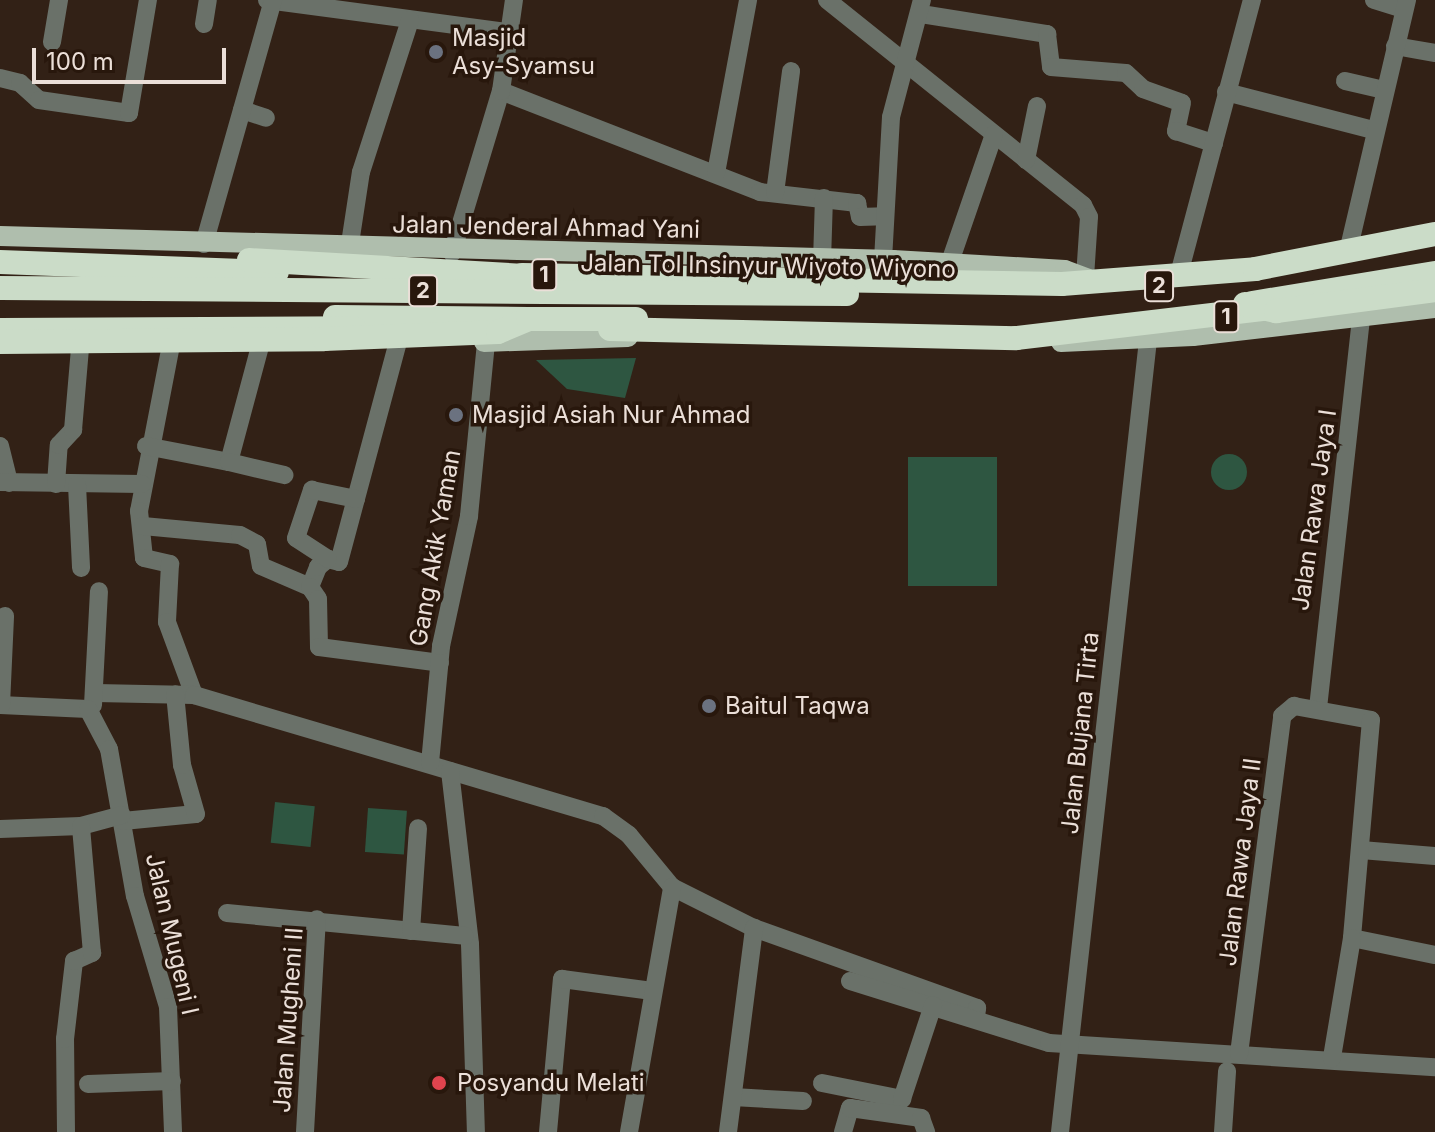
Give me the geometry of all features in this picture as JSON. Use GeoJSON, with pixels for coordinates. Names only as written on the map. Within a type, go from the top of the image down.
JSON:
{"type":"FeatureCollection","features":[{"type":"Feature","properties":{"kind":"highway","name":"Jalan Jenderal Ahmad Yani"},"geometry":{"type":"LineString","coordinates":[[0,262],[639,275],[1087,279],[1238,268],[1435,234]]}},
{"type":"Feature","properties":{"kind":"highway","name":"Jalan Tol Insinyur Wiyoto Wiyono"},"geometry":{"type":"LineString","coordinates":[[0,288],[1032,298],[1204,282],[1435,244]]}},
{"type":"Feature","properties":{"kind":"highway"},"geometry":{"type":"LineString","coordinates":[[0,248],[847,294]]}},
{"type":"Feature","properties":{"kind":"highway","name":"2"},"geometry":{"type":"LineString","coordinates":[[0,314],[1114,323],[1435,273]]}},
{"type":"Feature","properties":{"kind":"highway"},"geometry":{"type":"LineString","coordinates":[[638,329],[625,305],[639,275]]}},
{"type":"Feature","properties":{"kind":"highway","name":"1"},"geometry":{"type":"LineString","coordinates":[[0,330],[638,329],[1016,338],[1180,324],[1435,283]]}},
{"type":"Feature","properties":{"kind":"highway"},"geometry":{"type":"LineString","coordinates":[[1245,304],[1276,311],[1435,290]]}},
{"type":"Feature","properties":{"kind":"highway"},"geometry":{"type":"LineString","coordinates":[[0,342],[498,332],[528,319]]}},
{"type":"Feature","properties":{"kind":"main road","name":"Jalan Jenderal Ahmad Yani"},"geometry":{"type":"LineString","coordinates":[[1238,268],[1435,227]]}},
{"type":"Feature","properties":{"kind":"main road","name":"Jalan Jenderal Ahmad Yani"},"geometry":{"type":"LineString","coordinates":[[0,236],[452,253],[950,262],[1065,270],[1087,279]]}},
{"type":"Feature","properties":{"kind":"main road","name":"1"},"geometry":{"type":"LineString","coordinates":[[1016,338],[1148,340],[1435,308]]}},
{"type":"Feature","properties":{"kind":"main road","name":"1"},"geometry":{"type":"LineString","coordinates":[[0,353],[171,345],[397,345],[707,330]]}},
{"type":"Feature","properties":{"kind":"street"},"geometry":{"type":"LineString","coordinates":[[52,42],[59,0]]}},
{"type":"Feature","properties":{"kind":"street"},"geometry":{"type":"LineString","coordinates":[[0,78],[20,83],[39,100],[129,113],[148,0]]}},
{"type":"Feature","properties":{"kind":"street"},"geometry":{"type":"LineString","coordinates":[[204,24],[208,0]]}},
{"type":"Feature","properties":{"kind":"street"},"geometry":{"type":"LineString","coordinates":[[204,244],[271,0],[508,32]]}},
{"type":"Feature","properties":{"kind":"street"},"geometry":{"type":"LineString","coordinates":[[349,250],[361,172],[409,20],[410,0]]}},
{"type":"Feature","properties":{"kind":"street"},"geometry":{"type":"LineString","coordinates":[[452,253],[501,91],[514,0]]}},
{"type":"Feature","properties":{"kind":"street"},"geometry":{"type":"LineString","coordinates":[[716,173],[748,0]]}},
{"type":"Feature","properties":{"kind":"street"},"geometry":{"type":"LineString","coordinates":[[827,0],[1088,211],[1087,279]]}},
{"type":"Feature","properties":{"kind":"street"},"geometry":{"type":"LineString","coordinates":[[1179,274],[1252,0]]}},
{"type":"Feature","properties":{"kind":"street"},"geometry":{"type":"LineString","coordinates":[[1350,243],[1373,130],[1406,5],[1374,0]]}},
{"type":"Feature","properties":{"kind":"street"},"geometry":{"type":"LineString","coordinates":[[883,260],[883,216],[903,61],[922,7],[1042,32],[1049,38],[1051,67],[1126,73],[1143,89],[1182,103],[1174,129],[1214,143]]}},
{"type":"Feature","properties":{"kind":"street"},"geometry":{"type":"LineString","coordinates":[[1395,46],[1435,53]]}},
{"type":"Feature","properties":{"kind":"street"},"geometry":{"type":"LineString","coordinates":[[775,193],[791,71]]}},
{"type":"Feature","properties":{"kind":"street"},"geometry":{"type":"LineString","coordinates":[[1345,81],[1384,90]]}},
{"type":"Feature","properties":{"kind":"street"},"geometry":{"type":"LineString","coordinates":[[501,91],[775,193],[857,203],[860,217],[883,216]]}},
{"type":"Feature","properties":{"kind":"street"},"geometry":{"type":"LineString","coordinates":[[1226,92],[1373,130]]}},
{"type":"Feature","properties":{"kind":"street"},"geometry":{"type":"LineString","coordinates":[[1026,160],[1037,106]]}},
{"type":"Feature","properties":{"kind":"street"},"geometry":{"type":"LineString","coordinates":[[242,110],[266,118]]}},
{"type":"Feature","properties":{"kind":"street"},"geometry":{"type":"LineString","coordinates":[[950,262],[994,134]]}},
{"type":"Feature","properties":{"kind":"street"},"geometry":{"type":"LineString","coordinates":[[822,261],[824,198]]}},
{"type":"Feature","properties":{"kind":"street","name":"Jalan Rawa Jaya I"},"geometry":{"type":"LineString","coordinates":[[1318,708],[1361,318]]}},
{"type":"Feature","properties":{"kind":"street","name":"Jalan Bujana Tirta"},"geometry":{"type":"LineString","coordinates":[[1060,1132],[1148,340]]}},
{"type":"Feature","properties":{"kind":"street","name":"Gang Akik Yaman"},"geometry":{"type":"LineString","coordinates":[[430,763],[440,663],[469,516],[486,342]]}},
{"type":"Feature","properties":{"kind":"street"},"geometry":{"type":"LineString","coordinates":[[2,834],[81,826],[122,818],[196,814],[184,695],[167,622],[170,564],[144,558],[142,484],[146,446],[171,345]]}},
{"type":"Feature","properties":{"kind":"street"},"geometry":{"type":"LineString","coordinates":[[323,564],[339,562],[397,345]]}},
{"type":"Feature","properties":{"kind":"street"},"geometry":{"type":"LineString","coordinates":[[229,462],[260,346]]}},
{"type":"Feature","properties":{"kind":"street"},"geometry":{"type":"LineString","coordinates":[[56,484],[59,445],[73,430],[80,348]]}},
{"type":"Feature","properties":{"kind":"street"},"geometry":{"type":"LineString","coordinates":[[0,446],[4,483],[142,484]]}},
{"type":"Feature","properties":{"kind":"street"},"geometry":{"type":"LineString","coordinates":[[146,446],[284,475]]}},
{"type":"Feature","properties":{"kind":"street"},"geometry":{"type":"LineString","coordinates":[[77,485],[81,568]]}},
{"type":"Feature","properties":{"kind":"street"},"geometry":{"type":"LineString","coordinates":[[323,564],[296,538],[312,490],[356,499]]}},
{"type":"Feature","properties":{"kind":"street"},"geometry":{"type":"LineString","coordinates":[[143,526],[240,535],[257,544],[261,566],[310,587],[318,599],[319,647],[440,663]]}},
{"type":"Feature","properties":{"kind":"street"},"geometry":{"type":"LineString","coordinates":[[310,587],[323,564]]}},
{"type":"Feature","properties":{"kind":"street"},"geometry":{"type":"LineString","coordinates":[[92,701],[99,591]]}},
{"type":"Feature","properties":{"kind":"street"},"geometry":{"type":"LineString","coordinates":[[5,616],[0,705],[184,695],[430,763],[612,820],[672,887],[754,928],[977,1008],[976,1017]]}},
{"type":"Feature","properties":{"kind":"street","name":"Jalan Mugeni I"},"geometry":{"type":"LineString","coordinates":[[92,701],[104,728],[135,896],[168,1007],[173,1132]]}},
{"type":"Feature","properties":{"kind":"street","name":"Jalan Rawa Jaya II"},"geometry":{"type":"LineString","coordinates":[[1239,1054],[1282,716],[1294,706],[1318,708]]}},
{"type":"Feature","properties":{"kind":"street"},"geometry":{"type":"LineString","coordinates":[[1318,708],[1371,720],[1352,938],[1332,1058]]}},
{"type":"Feature","properties":{"kind":"street"},"geometry":{"type":"LineString","coordinates":[[450,771],[465,936],[476,1132]]}},
{"type":"Feature","properties":{"kind":"street"},"geometry":{"type":"LineString","coordinates":[[66,1132],[65,1039],[74,961],[92,953],[81,826]]}},
{"type":"Feature","properties":{"kind":"street"},"geometry":{"type":"LineString","coordinates":[[411,931],[418,828]]}},
{"type":"Feature","properties":{"kind":"street"},"geometry":{"type":"LineString","coordinates":[[1361,850],[1435,856]]}},
{"type":"Feature","properties":{"kind":"street"},"geometry":{"type":"LineString","coordinates":[[629,1132],[672,887]]}},
{"type":"Feature","properties":{"kind":"street"},"geometry":{"type":"LineString","coordinates":[[227,913],[317,919]]}},
{"type":"Feature","properties":{"kind":"street","name":"Jalan Mugheni II"},"geometry":{"type":"LineString","coordinates":[[305,1132],[317,919],[465,936]]}},
{"type":"Feature","properties":{"kind":"street"},"geometry":{"type":"LineString","coordinates":[[728,1132],[754,928]]}},
{"type":"Feature","properties":{"kind":"street"},"geometry":{"type":"LineString","coordinates":[[1352,938],[1435,955]]}},
{"type":"Feature","properties":{"kind":"street"},"geometry":{"type":"LineString","coordinates":[[548,1132],[562,979],[652,991]]}},
{"type":"Feature","properties":{"kind":"street"},"geometry":{"type":"LineString","coordinates":[[850,981],[1069,1045],[1332,1058],[1435,1067]]}},
{"type":"Feature","properties":{"kind":"street"},"geometry":{"type":"LineString","coordinates":[[822,1083],[902,1099],[933,1005]]}},
{"type":"Feature","properties":{"kind":"street"},"geometry":{"type":"LineString","coordinates":[[1223,1132],[1227,1071]]}},
{"type":"Feature","properties":{"kind":"street"},"geometry":{"type":"LineString","coordinates":[[88,1084],[172,1081]]}},
{"type":"Feature","properties":{"kind":"street"},"geometry":{"type":"LineString","coordinates":[[733,1097],[803,1101]]}},
{"type":"Feature","properties":{"kind":"street"},"geometry":{"type":"LineString","coordinates":[[844,1123],[850,1108],[921,1118],[926,1132]]}},
{"type":"Feature","properties":{"kind":"green space"},"geometry":{"type":"Polygon","coordinates":[[[636,358],[625,398],[567,389],[536,360],[636,358]]]}},
{"type":"Feature","properties":{"kind":"green space"},"geometry":{"type":"Polygon","coordinates":[[[1229,454],[1242,459],[1247,472],[1242,485],[1229,490],[1216,485],[1211,472],[1216,459],[1229,454]]]}},
{"type":"Feature","properties":{"kind":"green space"},"geometry":{"type":"Polygon","coordinates":[[[908,457],[997,457],[997,586],[908,586],[908,457]]]}},
{"type":"Feature","properties":{"kind":"green space"},"geometry":{"type":"Polygon","coordinates":[[[275,802],[315,806],[310,847],[271,843],[275,802]]]}},
{"type":"Feature","properties":{"kind":"green space"},"geometry":{"type":"Polygon","coordinates":[[[368,808],[407,811],[404,855],[365,852],[368,808]]]}},
{"type":"Feature","properties":{"kind":"place","name":"Masjid Asy-Syamsu"},"geometry":{"type":"Point","coordinates":[436,52]}},
{"type":"Feature","properties":{"kind":"place","name":"Masjid Asiah Nur Ahmad"},"geometry":{"type":"Point","coordinates":[456,415]}},
{"type":"Feature","properties":{"kind":"place","name":"Baitul Taqwa"},"geometry":{"type":"Point","coordinates":[709,706]}},
{"type":"Feature","properties":{"kind":"place","name":"Posyandu Melati"},"geometry":{"type":"Point","coordinates":[439,1083]}}]}
